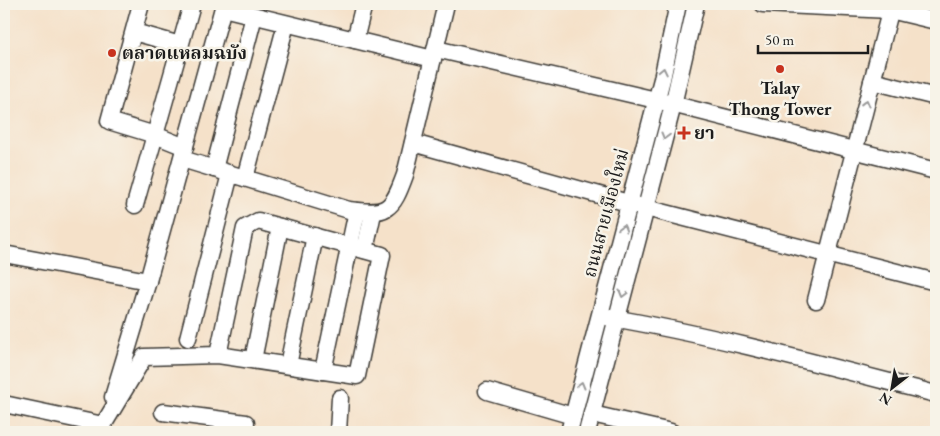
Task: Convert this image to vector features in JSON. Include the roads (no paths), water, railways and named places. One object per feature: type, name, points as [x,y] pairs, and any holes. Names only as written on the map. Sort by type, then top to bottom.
[{"type":"street","points":[[141,4],[109,121],[155,135],[183,153],[214,169],[365,212],[388,208],[399,193],[413,143],[446,4]]},
{"type":"street","points":[[135,206],[192,4]]},
{"type":"street","points":[[355,40],[364,4]]},
{"type":"street","name":"ถนนสายเมืองใหม่","points":[[569,432],[656,100],[678,4]]},
{"type":"street","name":"ถนนสายเมืองใหม่","points":[[587,432],[673,105],[696,4]]},
{"type":"street","points":[[763,4],[891,7],[936,21]]},
{"type":"street","points":[[113,397],[148,281],[224,6],[254,16],[355,40],[434,54],[656,100],[936,171]]},
{"type":"street","points":[[816,300],[891,7]]},
{"type":"street","points":[[214,169],[254,16]]},
{"type":"street","points":[[188,338],[286,24]]},
{"type":"street","points":[[134,32],[180,45]]},
{"type":"street","points":[[872,81],[936,97]]},
{"type":"street","points":[[413,143],[646,208],[936,282]]},
{"type":"street","points":[[324,370],[365,212]]},
{"type":"street","points":[[4,404],[101,429],[144,357],[218,355],[357,376],[382,255],[258,221],[245,228],[218,355]]},
{"type":"street","points":[[253,360],[280,227]]},
{"type":"street","points":[[288,365],[315,236]]},
{"type":"street","points":[[4,254],[148,281]]},
{"type":"street","points":[[600,316],[738,344],[936,394]]},
{"type":"street","points":[[487,391],[573,416]]},
{"type":"street","points":[[338,432],[340,398]]},
{"type":"street","points":[[163,412],[246,423],[245,432]]},
{"type":"street","points":[[592,414],[671,432]]},
{"type":"place","name":"ตลาดแหลมฉบัง","points":[[112,53]]},
{"type":"place","name":"Talay Thong Tower","points":[[780,69]]},
{"type":"place","name":"ยา","points":[[684,133]]}]
